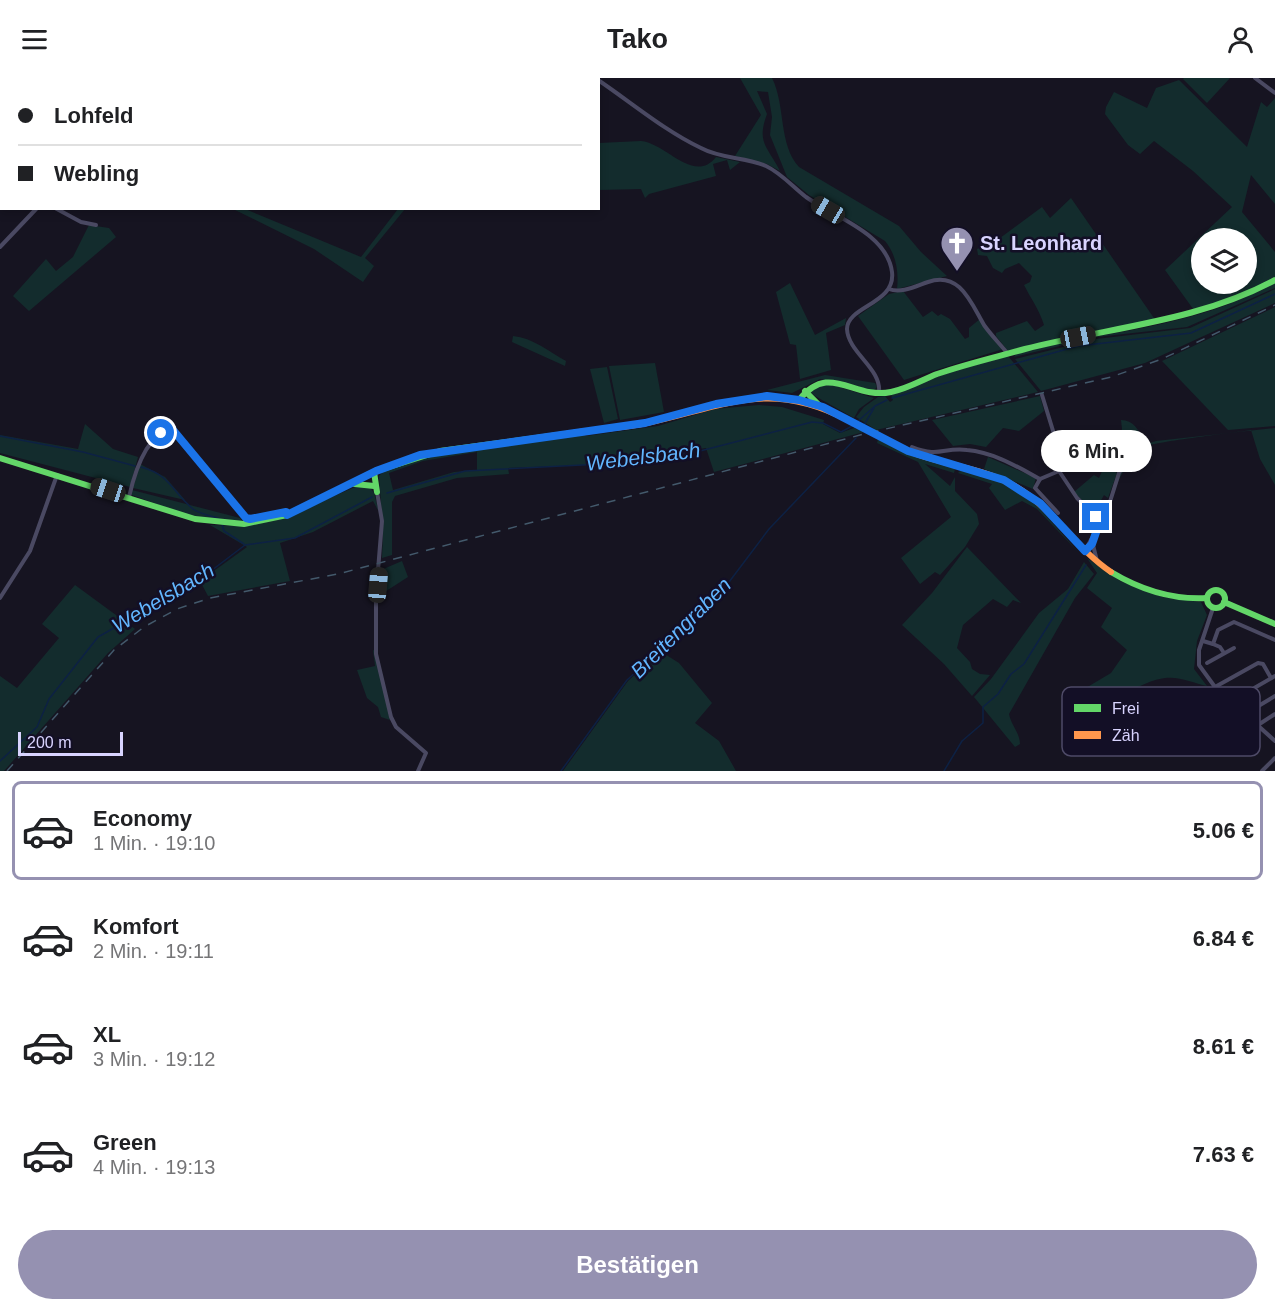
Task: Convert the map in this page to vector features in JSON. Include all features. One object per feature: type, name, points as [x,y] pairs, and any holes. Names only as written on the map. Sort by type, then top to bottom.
[{"type":"main road","points":[[799,400],[812,383],[826,381],[879,394],[1054,342],[1197,315],[1245,296],[1275,280]]},
{"type":"main road","points":[[805,391],[823,407]]},
{"type":"main road","points":[[0,458],[58,474],[174,513],[222,524],[251,524],[287,515],[372,473],[412,458],[440,451],[645,423],[739,400],[767,396],[799,400],[823,407],[881,437],[981,472],[1019,489],[1040,503],[1085,551],[1115,574],[1154,592],[1175,597],[1207,598]]},
{"type":"main road","points":[[372,473],[376,489]]},
{"type":"main road","points":[[350,484],[365,483],[376,489]]},
{"type":"main road","points":[[1218,591],[1224,596],[1224,602],[1219,608],[1213,608],[1207,598],[1209,593],[1218,591]]},
{"type":"main road","points":[[1224,602],[1275,624]]},
{"type":"street","points":[[1255,78],[1275,93]]},
{"type":"street","points":[[600,81],[701,148],[773,170],[808,198],[858,229],[877,244],[889,259],[892,279],[888,290],[850,320],[847,328],[849,339],[873,373],[879,394]]},
{"type":"street","points":[[0,246],[35,210]]},
{"type":"street","points":[[59,210],[81,222],[96,225]]},
{"type":"street","points":[[888,290],[895,292],[933,280],[952,281],[966,294],[986,327],[1009,354]]},
{"type":"street","points":[[1042,395],[1058,447],[1059,471],[1077,498],[1100,521]]},
{"type":"street","points":[[129,497],[142,457],[161,433],[171,429],[246,518],[286,512],[287,515]]},
{"type":"street","points":[[1085,551],[1092,542],[1108,508],[1119,473],[1133,452],[1144,442]]},
{"type":"street","points":[[910,449],[932,454],[966,449],[1004,460],[1040,479]]},
{"type":"street","points":[[1058,513],[1035,490],[1040,479],[1059,471]]},
{"type":"street","points":[[0,598],[30,551],[58,474]]},
{"type":"street","points":[[376,489],[382,521],[375,633],[380,673],[396,727],[426,753],[418,771]]},
{"type":"street","points":[[1092,542],[1096,561]]},
{"type":"street","points":[[1213,608],[1198,665],[1215,687],[1261,662],[1273,677],[1256,687]]},
{"type":"street","points":[[1212,644],[1218,630],[1234,622],[1275,640]]},
{"type":"street","points":[[1203,641],[1220,647],[1224,654]]},
{"type":"street","points":[[1207,663],[1234,648]]},
{"type":"street","points":[[1260,705],[1275,696]]},
{"type":"street","points":[[1260,724],[1275,714]]},
{"type":"street","points":[[1260,727],[1275,741]]},
{"type":"street","points":[[1262,771],[1275,758]]},
{"type":"green space","points":[[740,78],[772,78],[779,100],[788,147],[799,167],[899,226],[921,252],[947,276],[897,289],[896,264],[885,241],[809,195],[787,177],[770,135],[772,117],[768,92],[757,91],[767,114],[763,138],[780,171],[767,164],[735,156],[761,115]]},
{"type":"green space","points":[[1184,78],[1230,78],[1207,103],[1183,79]]},
{"type":"green space","points":[[1179,80],[1247,147],[1261,102],[1267,107],[1275,98],[1275,204],[1251,175],[1242,212],[1255,228],[1210,228],[1232,207],[1193,171],[1154,141],[1140,154],[1128,145],[1105,114],[1114,92],[1147,108],[1156,88]]},
{"type":"green space","points":[[641,141],[650,143],[689,165],[699,167],[716,157],[740,162],[730,170],[727,160],[713,164],[716,176],[649,194],[645,198],[641,189],[600,190],[600,143]]},
{"type":"green space","points":[[1071,198],[1156,321],[1081,333],[1008,351],[996,333],[1027,321],[1035,331],[1044,325],[1024,285],[1030,282],[1032,276],[1019,263],[1005,269],[1002,273],[993,268],[987,256],[978,255],[977,249],[996,241],[1042,207],[1050,218]]},
{"type":"green space","points":[[235,210],[247,210],[361,257],[397,210],[404,210],[365,258],[374,266],[363,282],[314,249]]},
{"type":"green space","points":[[89,225],[109,228],[116,237],[29,311],[13,296],[46,259],[56,271],[73,257]]},
{"type":"green space","points":[[1257,230],[1275,252],[1275,277],[1257,287]]},
{"type":"green space","points":[[1191,246],[1191,294],[1246,294],[1196,313],[1165,270]]},
{"type":"green space","points":[[1275,282],[1275,288],[1187,327],[1097,337],[1014,357],[1016,354],[1049,346],[1181,319],[1213,310],[1257,294],[1257,292]]},
{"type":"green space","points":[[790,283],[815,335],[846,318],[845,325],[826,333],[831,370],[800,379],[796,345],[790,344],[776,292]]},
{"type":"green space","points":[[1275,289],[1275,303],[1145,363],[1041,391],[1015,359],[1096,339],[1190,328]]},
{"type":"green space","points":[[903,291],[923,317],[932,311],[938,316],[941,314],[950,319],[965,339],[969,337],[969,328],[980,319],[1003,349],[904,380],[858,316],[889,294]]},
{"type":"green space","points":[[1275,307],[1275,426],[1228,430],[1162,361]]},
{"type":"green space","points":[[513,336],[527,339],[566,361],[565,366],[512,342]]},
{"type":"green space","points":[[1008,356],[1038,392],[876,430],[856,417],[864,407],[878,397],[885,396],[890,402],[893,400],[891,395],[950,372]]},
{"type":"green space","points":[[655,363],[664,412],[620,420],[609,366]]},
{"type":"green space","points":[[607,367],[618,419],[604,423],[590,369]]},
{"type":"green space","points":[[825,375],[875,383],[877,387],[873,391],[820,379],[792,393],[767,390]]},
{"type":"green space","points":[[815,384],[830,384],[874,398],[859,409],[854,418],[810,392]]},
{"type":"green space","points":[[1040,396],[1044,411],[1019,431],[1003,428],[986,447],[970,444],[953,446],[932,420]]},
{"type":"green space","points":[[759,405],[782,407],[824,420],[823,424],[840,433],[854,428],[864,432],[714,472],[706,448],[587,465],[508,468],[509,474],[457,478],[395,496],[392,502],[392,555],[382,558],[383,532],[379,476],[392,468],[414,460],[475,448],[658,426],[715,409]],"holes":[[[477,452],[477,470],[454,472],[393,490],[389,473],[423,461]]]},
{"type":"green space","points":[[1121,420],[1135,426],[1142,441],[1118,470],[1111,465],[1122,429]]},
{"type":"green space","points":[[85,424],[113,449],[138,457],[130,487],[0,453],[0,435],[78,449]]},
{"type":"green space","points":[[1275,428],[1275,485],[1260,459],[1251,431]]},
{"type":"green space","points":[[1227,433],[1159,443],[1141,448],[1130,460],[1119,480],[1108,513],[1101,525],[1115,488],[1126,464],[1133,454],[1143,446],[1156,441]]},
{"type":"green space","points":[[878,439],[955,469],[954,473],[925,464],[950,486],[955,477],[955,491],[977,514],[979,524],[965,547],[940,575],[935,572],[920,584],[901,558],[951,517],[918,462],[877,443]]},
{"type":"green space","points":[[988,457],[1036,478],[1033,489],[984,469]]},
{"type":"green space","points":[[1095,457],[1117,473],[1108,498],[1104,495],[1095,511],[1098,515],[1102,515],[1101,517],[1095,514],[1074,492],[1094,475],[1099,478],[1104,467],[1096,461]]},
{"type":"green space","points":[[140,464],[165,477],[185,500],[133,488]]},
{"type":"green space","points":[[962,469],[1002,481],[1033,501],[1080,554],[1037,509],[1022,501],[1005,510],[989,488],[992,484],[958,473]]},
{"type":"green space","points":[[360,485],[369,486],[374,493],[379,512],[373,501],[313,532],[280,543],[290,581],[208,596],[200,581],[247,547],[210,525],[245,526],[277,520]]},
{"type":"green space","points":[[132,490],[240,518],[243,522],[189,516],[132,495]]},
{"type":"green space","points":[[967,547],[1021,603],[1013,600],[1007,607],[993,599],[963,625],[957,648],[970,662],[972,669],[980,674],[990,675],[972,696],[944,664],[902,625],[932,593]]},
{"type":"green space","points":[[1087,558],[1120,581],[1163,597],[1201,602],[1207,615],[1197,641],[1194,669],[1207,686],[1176,678],[1165,678],[1138,687],[1087,687],[1111,673],[1127,650],[1101,627],[1112,608],[1087,588],[1097,573]]},
{"type":"green space","points":[[402,561],[408,577],[380,595],[381,570]]},
{"type":"green space","points":[[1084,562],[1094,574],[1075,598],[1009,714],[1020,740],[1020,744],[1015,747],[974,697],[991,679],[1039,613],[1068,589]]},
{"type":"green space","points":[[75,585],[135,629],[108,653],[4,771],[0,771],[0,676],[17,688],[59,638],[42,624]]},
{"type":"green space","points":[[373,650],[390,720],[381,717],[378,707],[367,698],[357,670],[375,666]]},
{"type":"green space","points":[[660,651],[679,663],[712,703],[695,723],[719,741],[736,771],[563,771],[628,681]]},
{"type":"waterway","name":"Webelsbach","points":[[892,398],[1078,346],[1191,333],[1275,294]]},
{"type":"waterway","name":"Breitengraben","points":[[857,422],[875,406],[887,400]]},
{"type":"waterway","name":"Breitengraben","points":[[864,425],[874,408]]},
{"type":"waterway","name":"Webelsbach","points":[[387,493],[465,471],[622,463],[700,451],[812,422],[823,423],[841,432],[854,425]]},
{"type":"waterway","points":[[0,436],[83,452],[135,466]]},
{"type":"waterway","name":"Breitengraben","points":[[561,771],[627,680],[668,643],[682,624],[723,590],[769,529],[856,438]]},
{"type":"waterway","points":[[141,467],[165,479],[193,509],[220,519]]},
{"type":"waterway","name":"Webelsbach","points":[[0,761],[37,727],[49,699],[98,637],[199,580],[245,545],[295,538],[372,497]]},
{"type":"waterway","points":[[222,524],[224,531],[244,544]]},
{"type":"waterway","points":[[944,771],[962,741],[983,723],[983,707],[998,694],[1011,674],[1024,664],[1086,565]]},
{"type":"railway","points":[[7,771],[114,650],[144,627],[177,609],[210,598],[338,574],[864,434],[1111,377],[1162,359],[1275,305]]},
{"type":"traffic: fast","points":[[799,400],[810,389],[821,383],[832,382],[877,393],[897,391],[948,370],[1025,349],[1153,322],[1215,305],[1275,280]]},
{"type":"traffic: fast","points":[[805,391],[819,405]]},
{"type":"traffic: fast","points":[[848,420],[881,437]]},
{"type":"traffic: fast","points":[[0,458],[195,519],[244,524],[287,515],[376,471],[440,451],[573,433]]},
{"type":"traffic: fast","points":[[374,472],[377,492]]},
{"type":"traffic: fast","points":[[355,484],[374,486]]},
{"type":"traffic: fast","points":[[1111,572],[1145,589],[1181,597],[1207,598]]},
{"type":"traffic: fast","points":[[1216,590],[1222,593],[1225,599],[1222,605],[1216,608],[1210,605],[1207,599],[1210,593],[1216,590]]},
{"type":"traffic: fast","points":[[1224,602],[1275,624]]},
{"type":"traffic: slow","points":[[573,433],[638,425],[724,404],[771,398],[820,408],[848,420]]},
{"type":"traffic: slow","points":[[881,437],[919,455],[980,472],[1015,486],[1041,505],[1086,552],[1111,572]]},
{"type":"place","name":"St. Leonhard","points":[[957,272]]},
{"type":"route","points":[[161,433],[168,429],[173,430],[246,518],[250,519],[286,512],[287,515],[369,474],[420,455],[610,429],[645,423],[716,404],[767,396],[799,400],[823,407],[908,451],[1004,480],[1040,503],[1085,551],[1092,544],[1100,521],[1096,517]]}]
